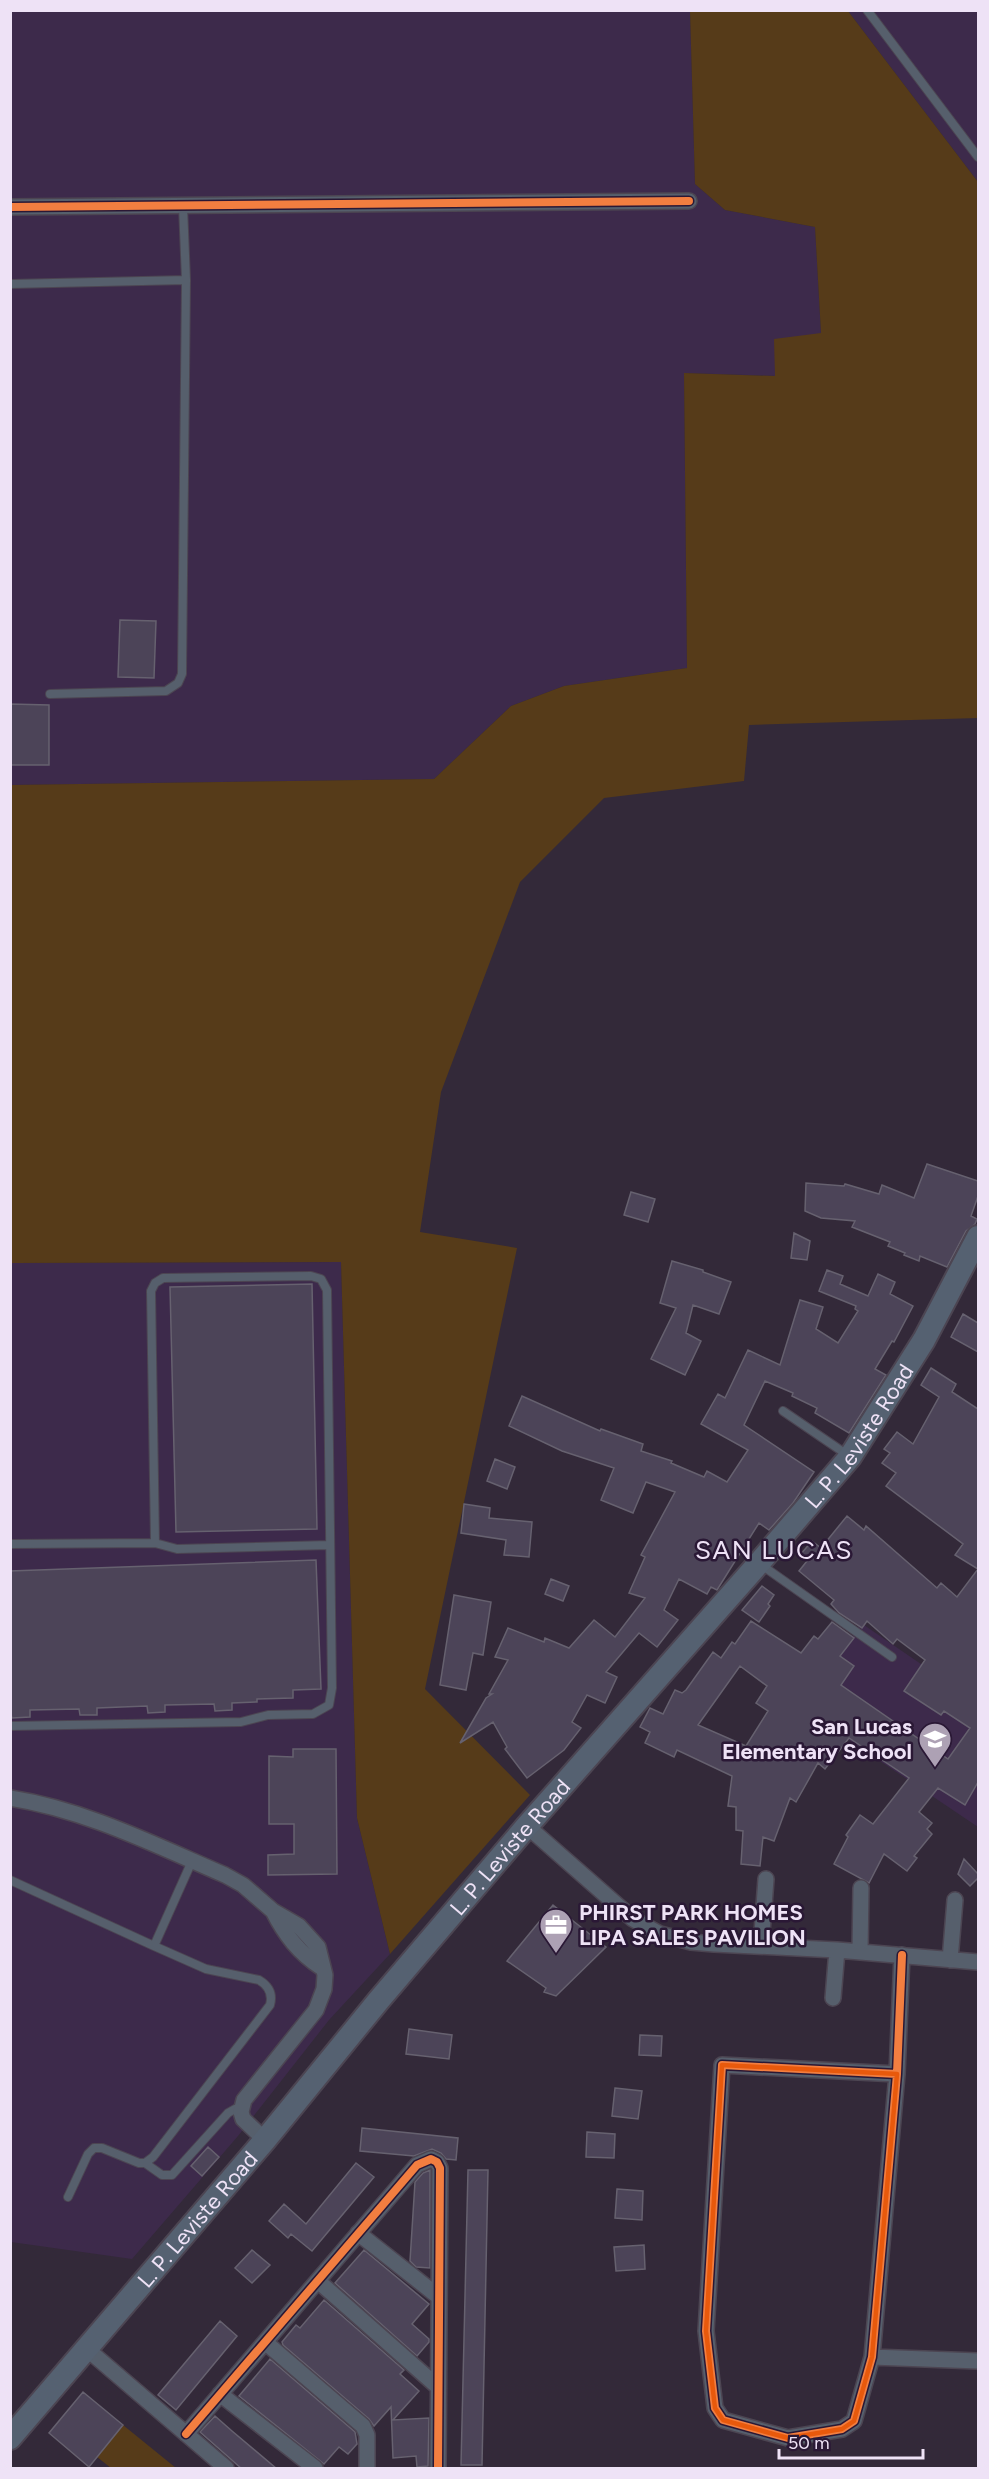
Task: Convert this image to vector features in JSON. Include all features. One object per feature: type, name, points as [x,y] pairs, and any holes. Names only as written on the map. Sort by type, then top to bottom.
[{"type":"main road","name":"L. P. Leviste Road","points":[[10,2438],[265,2140],[527,1826],[850,1457],[924,1340],[978,1237]]},
{"type":"street","points":[[10,207],[689,201]]},
{"type":"street","points":[[10,1797],[58,1808],[104,1823],[243,1885],[273,1911],[287,1937],[307,1958],[322,1968],[325,1982],[316,2010],[250,2092],[242,2108],[246,2123],[265,2140]]},
{"type":"street","points":[[527,1826],[633,1919],[660,1934],[691,1942],[837,1950],[978,1962]]},
{"type":"street","points":[[761,1946],[766,1879]]},
{"type":"street","points":[[860,1952],[861,1888]]},
{"type":"street","points":[[950,1960],[955,1900]]},
{"type":"street","points":[[833,1998],[837,1950]]},
{"type":"street","points":[[897,2074],[722,2065],[705,2331],[716,2408],[723,2420],[788,2438],[842,2429],[854,2421],[872,2356],[897,2074],[902,1955]]},
{"type":"street","points":[[186,2434],[417,2165],[431,2159],[437,2162],[440,2168],[438,2469]]},
{"type":"street","points":[[358,2233],[438,2297]]},
{"type":"street","points":[[318,2281],[438,2387]]},
{"type":"street","points":[[265,2342],[363,2426],[367,2435],[368,2469]]},
{"type":"street","points":[[87,2349],[226,2469]]},
{"type":"street","points":[[872,2356],[978,2361]]},
{"type":"street","points":[[220,2394],[315,2469]]},
{"type":"lane","points":[[867,10],[978,157]]},
{"type":"lane","points":[[50,694],[166,691],[178,683],[182,674],[186,280],[183,206]]},
{"type":"lane","points":[[10,284],[186,280]]},
{"type":"lane","points":[[10,1726],[241,1722],[268,1715],[319,1713],[329,1705],[332,1688],[327,1290],[321,1279],[311,1276],[163,1278],[155,1283],[151,1291],[155,1543]]},
{"type":"lane","points":[[783,1411],[850,1457]]},
{"type":"lane","points":[[10,1544],[155,1543],[177,1549],[329,1545]]},
{"type":"lane","points":[[759,1563],[892,1657]]},
{"type":"lane","points":[[154,1946],[192,1861]]},
{"type":"lane","points":[[10,1880],[206,1969],[259,1980],[268,1988],[271,2000],[267,2011],[153,2157],[145,2163]]},
{"type":"lane","points":[[68,2197],[88,2154],[94,2148],[102,2148],[133,2162],[145,2163],[162,2175],[171,2175],[228,2113],[242,2108]]},
{"type":"highlighted area","points":[[722,2065],[897,2074],[872,2357],[854,2421],[842,2429],[788,2438],[723,2420],[715,2408],[706,2331]]},
{"type":"shaded area","points":[[10,11],[690,11],[695,184],[725,210],[815,227],[821,333],[776,376],[684,373],[687,668],[564,686],[511,706],[434,779],[11,785]]},
{"type":"shaded area","points":[[690,11],[848,11],[978,182],[978,718],[749,725],[744,781],[604,798],[520,882],[441,1092],[420,1232],[517,1248],[425,1689],[530,1795],[390,1954],[357,1818],[341,1262],[11,1263],[10,785],[434,779],[511,706],[564,686],[687,668],[684,373],[775,376],[774,339],[821,333],[815,227],[725,210],[695,184]]},
{"type":"shaded area","points":[[848,11],[978,11],[978,182]]},
{"type":"shaded area","points":[[341,1262],[357,1818],[390,1954],[329,2020],[238,2136],[132,2259],[11,2242],[11,1263]]},
{"type":"shaded area","name":"San Lucas Elementary School","points":[[861,1623],[978,1703],[978,1827],[803,1709]]},
{"type":"shaded area","points":[[123,2425],[176,2468],[111,2468],[97,2457]]},
{"type":"building","points":[[120,620],[156,621],[154,678],[118,677]]},
{"type":"building","points":[[10,704],[49,705],[49,765],[10,765]]},
{"type":"building","points":[[927,1164],[978,1181],[978,1196],[971,1216],[977,1219],[975,1224],[966,1231],[947,1267],[920,1256],[919,1261],[904,1255],[905,1253],[888,1246],[890,1242],[852,1227],[855,1221],[821,1218],[805,1211],[806,1183],[844,1186],[845,1184],[879,1194],[882,1185],[914,1198]]},
{"type":"building","points":[[631,1192],[655,1199],[648,1222],[624,1215]]},
{"type":"building","points":[[794,1233],[810,1241],[807,1260],[791,1258]]},
{"type":"building","points":[[672,1261],[703,1270],[703,1272],[731,1282],[719,1314],[693,1305],[686,1333],[701,1341],[685,1375],[651,1359],[676,1308],[660,1303]]},
{"type":"building","points":[[827,1270],[843,1276],[840,1284],[868,1296],[878,1274],[895,1282],[890,1294],[913,1306],[894,1342],[892,1341],[875,1369],[886,1375],[849,1433],[815,1413],[817,1408],[792,1396],[793,1393],[765,1381],[744,1425],[814,1472],[793,1503],[769,1530],[759,1523],[717,1590],[711,1587],[707,1594],[679,1579],[664,1610],[678,1620],[657,1647],[639,1633],[606,1672],[617,1677],[605,1703],[587,1695],[572,1722],[581,1728],[564,1750],[527,1778],[505,1749],[507,1747],[493,1722],[460,1743],[486,1698],[492,1694],[489,1694],[508,1660],[495,1657],[508,1628],[544,1642],[545,1638],[569,1648],[594,1620],[615,1637],[645,1598],[629,1593],[645,1557],[641,1555],[675,1492],[646,1482],[633,1513],[601,1500],[614,1468],[562,1451],[509,1426],[522,1396],[600,1431],[601,1429],[643,1444],[641,1451],[672,1461],[671,1463],[704,1477],[707,1471],[727,1482],[748,1450],[701,1424],[718,1394],[725,1398],[748,1350],[780,1365],[800,1300],[823,1307],[816,1329],[838,1343],[858,1311],[855,1309],[856,1306],[819,1291]]},
{"type":"building","points":[[312,1284],[317,1529],[176,1532],[170,1287]]},
{"type":"building","points":[[963,1314],[978,1323],[978,1352],[951,1337]]},
{"type":"building","points":[[931,1368],[956,1384],[952,1392],[978,1409],[978,1569],[955,1555],[963,1544],[886,1486],[896,1473],[882,1463],[890,1453],[884,1449],[897,1432],[913,1444],[939,1397],[921,1385]]},
{"type":"building","points":[[495,1459],[515,1467],[507,1489],[487,1481]]},
{"type":"building","points":[[464,1504],[490,1508],[489,1518],[532,1522],[529,1557],[504,1555],[506,1540],[461,1533]]},
{"type":"building","points":[[847,1516],[864,1530],[866,1526],[937,1588],[941,1583],[957,1597],[978,1569],[978,1782],[965,1805],[938,1788],[919,1812],[932,1823],[927,1829],[932,1834],[914,1856],[917,1858],[907,1871],[884,1854],[869,1883],[834,1864],[848,1837],[846,1835],[860,1815],[873,1824],[909,1778],[849,1738],[825,1769],[818,1763],[796,1802],[790,1798],[774,1841],[763,1837],[760,1866],[741,1864],[743,1831],[736,1830],[736,1807],[728,1806],[732,1776],[677,1750],[674,1757],[645,1743],[650,1732],[640,1727],[650,1708],[663,1714],[675,1690],[682,1693],[686,1690],[713,1652],[721,1658],[732,1642],[735,1644],[751,1621],[801,1653],[814,1636],[818,1639],[832,1622],[854,1638],[840,1656],[854,1666],[841,1685],[948,1759],[970,1728],[944,1711],[941,1715],[904,1691],[925,1660],[897,1639],[893,1644],[867,1621],[862,1628],[839,1613],[831,1604],[834,1600],[799,1571],[807,1561],[800,1555],[812,1541],[821,1548]],"holes":[[[740,1666],[767,1686],[756,1703],[768,1711],[746,1746],[698,1725]]]},
{"type":"building","points":[[316,1560],[321,1689],[293,1690],[293,1698],[257,1699],[257,1702],[232,1703],[232,1710],[215,1711],[214,1704],[165,1705],[165,1712],[148,1713],[147,1706],[97,1708],[97,1715],[80,1715],[79,1709],[30,1710],[30,1717],[12,1718],[10,1711],[10,1571]]},
{"type":"building","points":[[551,1579],[569,1586],[563,1601],[545,1594]]},
{"type":"building","points":[[762,1586],[774,1595],[768,1604],[770,1606],[759,1622],[742,1610]]},
{"type":"building","points":[[454,1595],[491,1602],[483,1655],[473,1653],[466,1690],[440,1685]]},
{"type":"building","points":[[293,1749],[336,1749],[337,1874],[268,1875],[268,1855],[294,1854],[294,1824],[269,1824],[269,1756],[293,1757]]},
{"type":"building","points":[[964,1859],[978,1874],[978,1878],[970,1886],[958,1874]]},
{"type":"building","name":"PHIRST PARK HOMES LIPA SALES PAVILION","points":[[553,1905],[606,1947],[556,1996],[544,1992],[546,1988],[507,1961]]},
{"type":"building","points":[[409,2029],[452,2035],[449,2059],[406,2054]]},
{"type":"building","points":[[640,2035],[662,2036],[661,2056],[639,2055]]},
{"type":"building","points":[[615,2088],[642,2091],[638,2119],[612,2116]]},
{"type":"building","points":[[362,2128],[458,2138],[456,2160],[446,2159],[441,2153],[432,2149],[414,2156],[360,2151]]},
{"type":"building","points":[[587,2132],[615,2134],[614,2158],[586,2157]]},
{"type":"building","points":[[208,2147],[219,2157],[202,2176],[191,2166]]},
{"type":"building","points":[[356,2163],[374,2177],[312,2251],[291,2234],[288,2238],[269,2221],[284,2204],[306,2224]]},
{"type":"building","points":[[430,2170],[430,2268],[416,2267],[410,2261],[415,2182],[423,2173]]},
{"type":"building","points":[[468,2170],[488,2170],[482,2465],[461,2465]]},
{"type":"building","points":[[617,2189],[643,2191],[642,2220],[615,2218]]},
{"type":"building","points":[[644,2245],[645,2269],[616,2271],[614,2247]]},
{"type":"building","points":[[252,2250],[270,2265],[252,2283],[235,2268]]},
{"type":"building","points":[[364,2250],[429,2304],[412,2324],[429,2339],[417,2356],[335,2283]]},
{"type":"building","points":[[324,2300],[404,2370],[400,2374],[419,2391],[393,2420],[429,2418],[428,2466],[417,2467],[416,2456],[393,2458],[391,2407],[374,2426],[369,2419],[283,2345],[282,2342],[296,2325],[300,2328]]},
{"type":"building","points":[[220,2321],[237,2336],[176,2410],[158,2395]]},
{"type":"building","points":[[270,2359],[355,2432],[357,2444],[348,2454],[339,2447],[324,2464],[239,2396]]},
{"type":"building","points":[[83,2392],[123,2425],[89,2467],[49,2433]]},
{"type":"building","points":[[215,2416],[277,2469],[242,2469],[200,2432]]},
{"type":"cycle path","points":[[10,207],[689,201]]},
{"type":"cycle path","points":[[897,2074],[722,2065],[706,2331],[715,2408],[723,2420],[788,2438],[842,2429],[854,2421],[872,2357],[897,2074],[902,1955]]},
{"type":"cycle path","points":[[186,2434],[417,2165],[431,2159],[437,2162],[440,2168],[438,2468]]},
{"type":"place","name":"San Lucas Elementary School","points":[[935,1768]]},
{"type":"place","name":"PHIRST PARK HOMES LIPA SALES PAVILION","points":[[556,1954]]},
{"type":"district","name":"SAN LUCAS","points":[[774,1550]]}]
